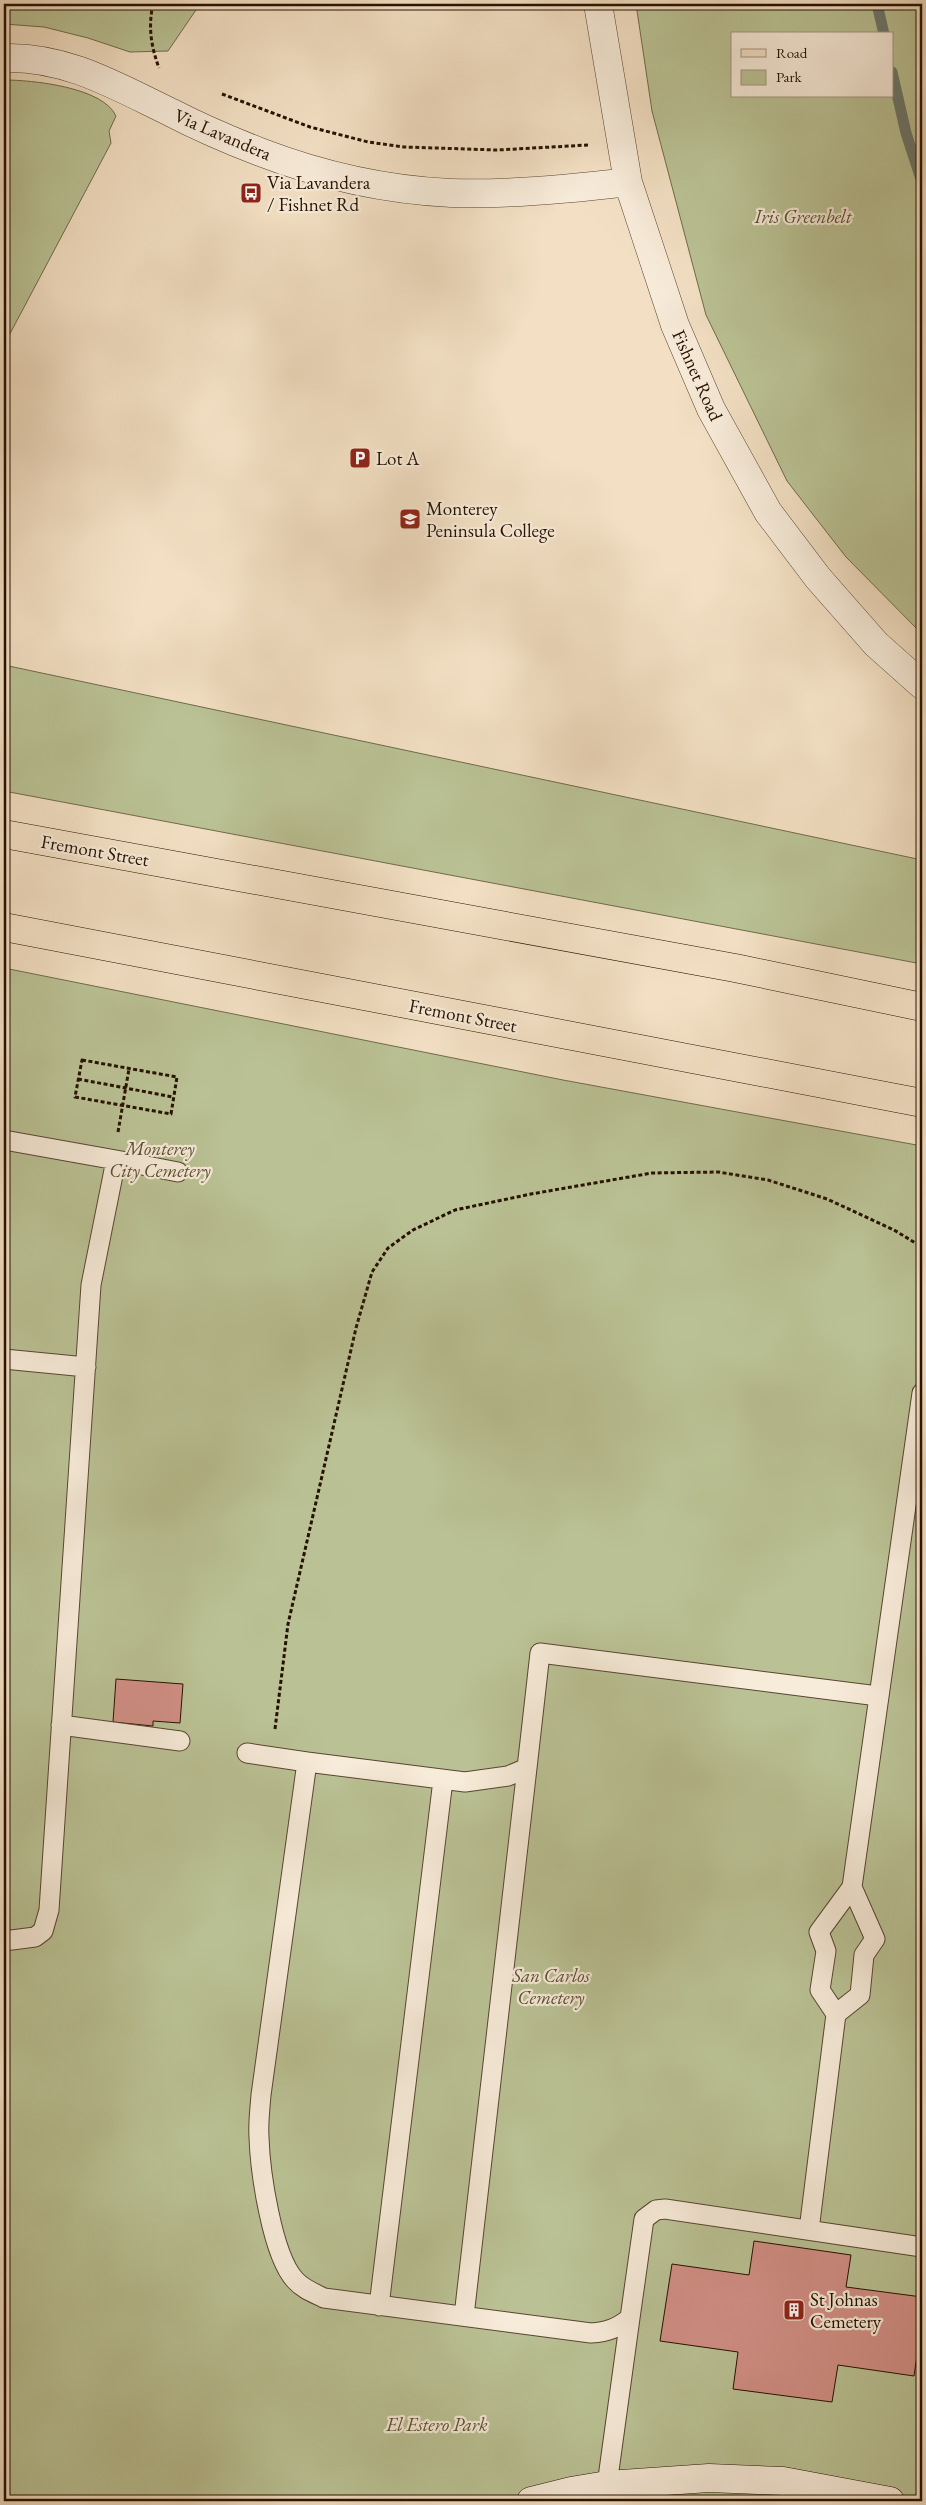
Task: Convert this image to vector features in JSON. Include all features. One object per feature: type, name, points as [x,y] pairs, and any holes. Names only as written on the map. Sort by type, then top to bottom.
[{"type":"main road","name":"Fremont Street","points":[[4,834],[735,968],[922,1007]]},
{"type":"main road","name":"Fremont Street","points":[[4,927],[922,1103]]},
{"type":"street","name":"Fishnet Road","points":[[598,4],[628,182],[675,325],[711,409],[763,504],[818,578],[876,644],[922,685]]},
{"type":"street","name":"Via Lavandera","points":[[4,58],[47,61],[89,72],[211,132],[318,172],[380,184],[451,193],[516,191],[628,182]]},
{"type":"street","points":[[531,2501],[571,2491],[607,2485],[709,2478],[783,2481],[890,2501]]},
{"type":"lane","points":[[4,1140],[178,1172]]},
{"type":"lane","points":[[4,1941],[35,1937],[43,1931],[49,1910],[91,1285],[114,1160]]},
{"type":"lane","points":[[4,1359],[86,1367]]},
{"type":"lane","points":[[809,2230],[836,2014],[820,1990],[826,1951],[819,1932],[852,1887],[922,1393]]},
{"type":"lane","points":[[464,2316],[540,1653],[878,1696]]},
{"type":"lane","points":[[62,1725],[180,1741]]},
{"type":"lane","points":[[247,1753],[465,1782],[508,1776],[527,1768]]},
{"type":"lane","points":[[307,1762],[261,2095],[258,2135],[261,2167],[274,2232],[283,2260],[294,2280],[307,2290],[324,2298],[592,2333],[605,2332],[618,2327],[630,2318]]},
{"type":"lane","points":[[379,2306],[443,1780]]},
{"type":"lane","points":[[836,2014],[860,1995],[864,1955],[875,1939],[852,1887]]},
{"type":"lane","points":[[607,2485],[644,2219],[656,2210],[665,2209],[922,2247]]},
{"type":"path","points":[[153,4],[149,22],[151,46],[159,68]]},
{"type":"path","points":[[222,94],[310,127],[377,143],[404,147],[497,150],[590,144]]},
{"type":"path","points":[[82,1060],[177,1078],[170,1114],[75,1097],[78,1079],[82,1060]]},
{"type":"path","points":[[114,1160],[129,1069]]},
{"type":"path","points":[[78,1079],[174,1097]]},
{"type":"path","points":[[271,1756],[288,1624],[334,1422],[356,1328],[372,1272],[388,1248],[413,1230],[454,1210],[652,1173],[718,1172],[768,1180],[827,1199],[894,1230],[922,1247]]},
{"type":"green space","points":[[4,4],[200,4],[168,51],[130,52],[88,38],[44,27],[4,24]]},
{"type":"green space","name":"Iris Greenbelt","points":[[636,4],[922,4],[922,634],[846,557],[787,481],[706,315],[652,111]]},
{"type":"green space","points":[[4,80],[48,84],[82,92],[97,98],[109,106],[116,116],[109,131],[111,143],[4,345]]},
{"type":"green space","points":[[4,665],[922,860],[922,964],[4,791]]},
{"type":"green space","name":"San Carlos Cemetery","points":[[4,968],[563,1080],[922,1146],[922,2501],[4,2501]]},
{"type":"building","points":[[116,1679],[183,1684],[180,1723],[153,1721],[153,1726],[113,1722]]},
{"type":"building","name":"St Johnas Cemetery","points":[[754,2241],[851,2255],[846,2287],[922,2297],[922,2322],[914,2376],[838,2365],[832,2402],[733,2389],[738,2352],[660,2341],[672,2264],[749,2275]]},
{"type":"waterway","points":[[877,4],[884,32]]},
{"type":"waterway","points":[[894,81],[906,133],[922,182]]},
{"type":"place","name":"Via Lavandera / Fishnet Rd","points":[[251,193]]},
{"type":"place","name":"Lot A","points":[[360,458]]},
{"type":"place","name":"Monterey Peninsula College","points":[[410,519]]},
{"type":"place","name":"St Johnas Cemetery","points":[[794,2310]]},
{"type":"park label","name":"Monterey City Cemetery","points":[[160,1159]]},
{"type":"park label","name":"El Estero Park","points":[[437,2424]]}]
